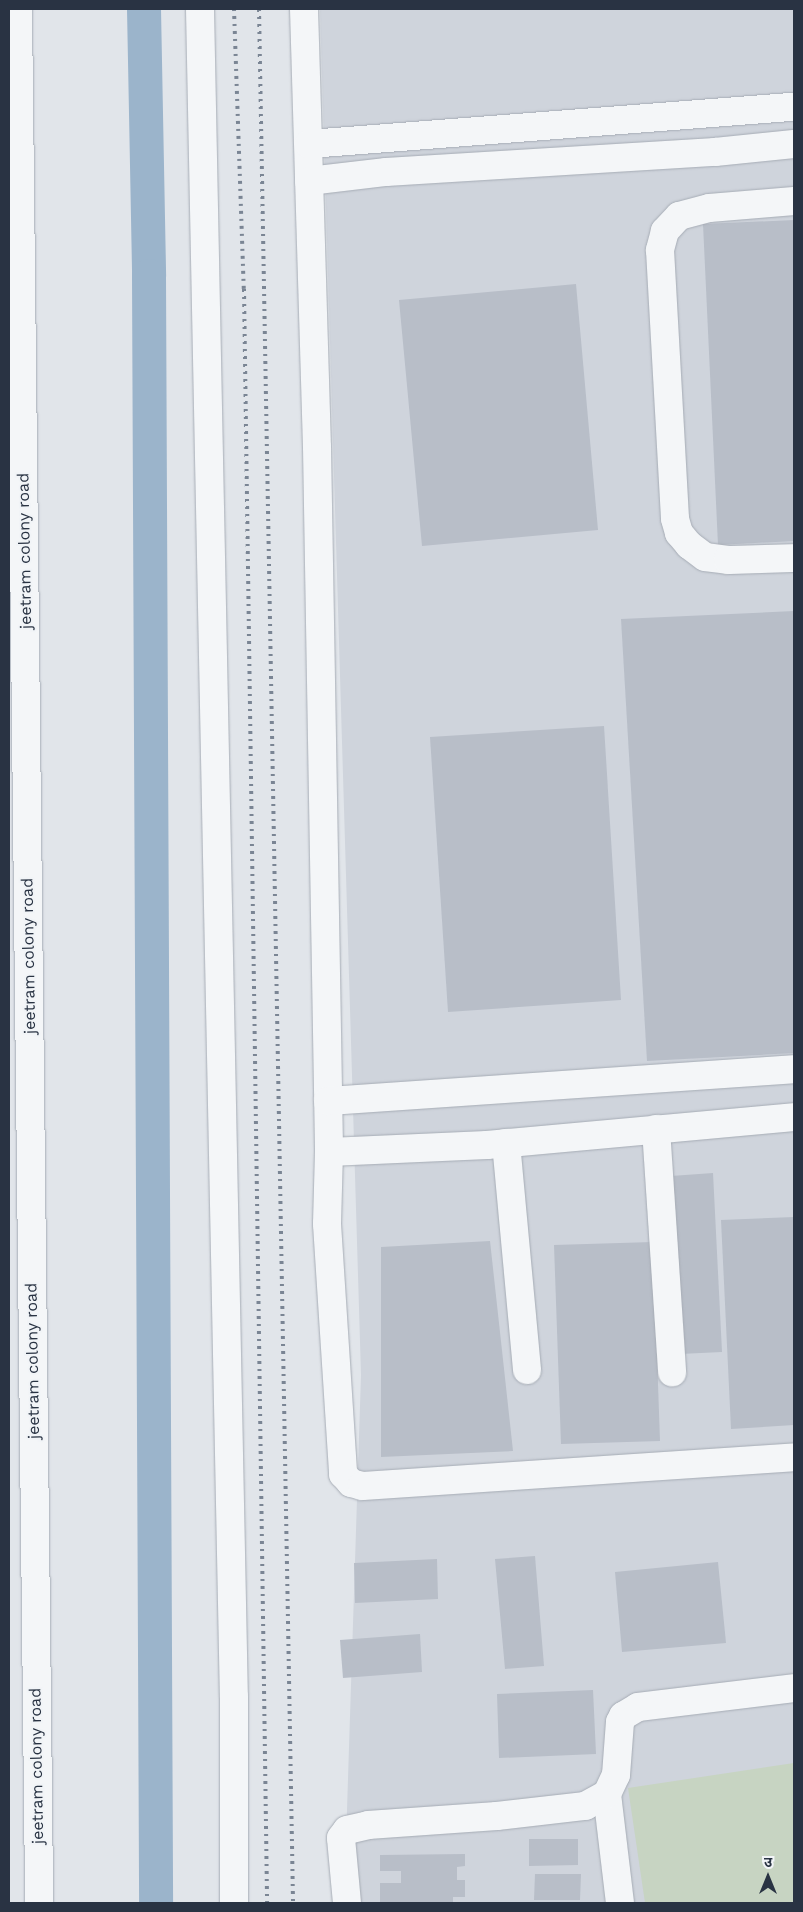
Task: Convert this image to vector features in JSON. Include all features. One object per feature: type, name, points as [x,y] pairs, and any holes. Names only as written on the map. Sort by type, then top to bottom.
[{"type":"street","name":"jeetram colony road","points":[[18,9],[16,437],[39,1903]]},
{"type":"street","points":[[200,9],[234,1698],[234,1903]]},
{"type":"street","points":[[304,9],[309,144],[329,1152],[327,1224],[343,1474],[351,1483],[362,1486],[794,1457]]},
{"type":"street","points":[[309,144],[794,107]]},
{"type":"street","points":[[714,113],[715,152]]},
{"type":"street","points":[[309,181],[386,172],[715,152],[794,144]]},
{"type":"street","points":[[794,201],[709,208],[679,216],[665,231],[660,250],[675,519],[679,533],[689,545],[705,556],[728,560],[794,558]]},
{"type":"street","points":[[328,1101],[794,1069]]},
{"type":"street","points":[[329,1152],[506,1143],[794,1117]]},
{"type":"street","points":[[656,1129],[672,1372]]},
{"type":"street","points":[[506,1143],[527,1370]]},
{"type":"street","points":[[620,1903],[607,1794],[616,1775],[620,1722],[623,1716],[638,1707],[794,1688]]},
{"type":"street","points":[[347,1903],[341,1838],[347,1830],[368,1825],[497,1816],[585,1806],[607,1794]]},
{"type":"shaded area","points":[[320,9],[794,9],[794,1903],[344,1903],[361,1375]]},
{"type":"green space","points":[[794,1763],[794,1903],[645,1903],[628,1788]]},
{"type":"building","points":[[794,220],[794,541],[718,545],[703,224]]},
{"type":"building","points":[[576,284],[598,530],[422,546],[399,300]]},
{"type":"building","points":[[794,611],[794,1053],[647,1061],[621,619]]},
{"type":"building","points":[[604,726],[621,1000],[448,1012],[430,737]]},
{"type":"building","points":[[713,1173],[722,1352],[680,1354],[671,1176]]},
{"type":"building","points":[[794,1217],[794,1425],[731,1429],[721,1220]]},
{"type":"building","points":[[490,1241],[513,1451],[381,1457],[381,1247]]},
{"type":"building","points":[[653,1242],[660,1441],[561,1444],[554,1245]]},
{"type":"building","points":[[535,1556],[544,1666],[505,1669],[495,1559]]},
{"type":"building","points":[[437,1559],[438,1599],[355,1603],[354,1563]]},
{"type":"building","points":[[718,1562],[726,1643],[622,1652],[615,1572]]},
{"type":"building","points":[[420,1634],[422,1672],[343,1678],[340,1640]]},
{"type":"building","points":[[593,1690],[596,1754],[499,1758],[497,1694]]},
{"type":"building","points":[[529,1839],[578,1839],[578,1865],[529,1866]]},
{"type":"building","points":[[465,1854],[465,1866],[457,1867],[457,1880],[465,1880],[465,1897],[453,1897],[453,1903],[380,1903],[380,1883],[401,1883],[401,1871],[380,1871],[380,1855]]},
{"type":"building","points":[[535,1874],[581,1874],[580,1900],[534,1900]]},
{"type":"waterway","points":[[144,9],[149,276],[156,1903]]},
{"type":"railway","points":[[234,9],[244,289],[267,1903]]},
{"type":"railway","points":[[259,9],[293,1903]]}]
